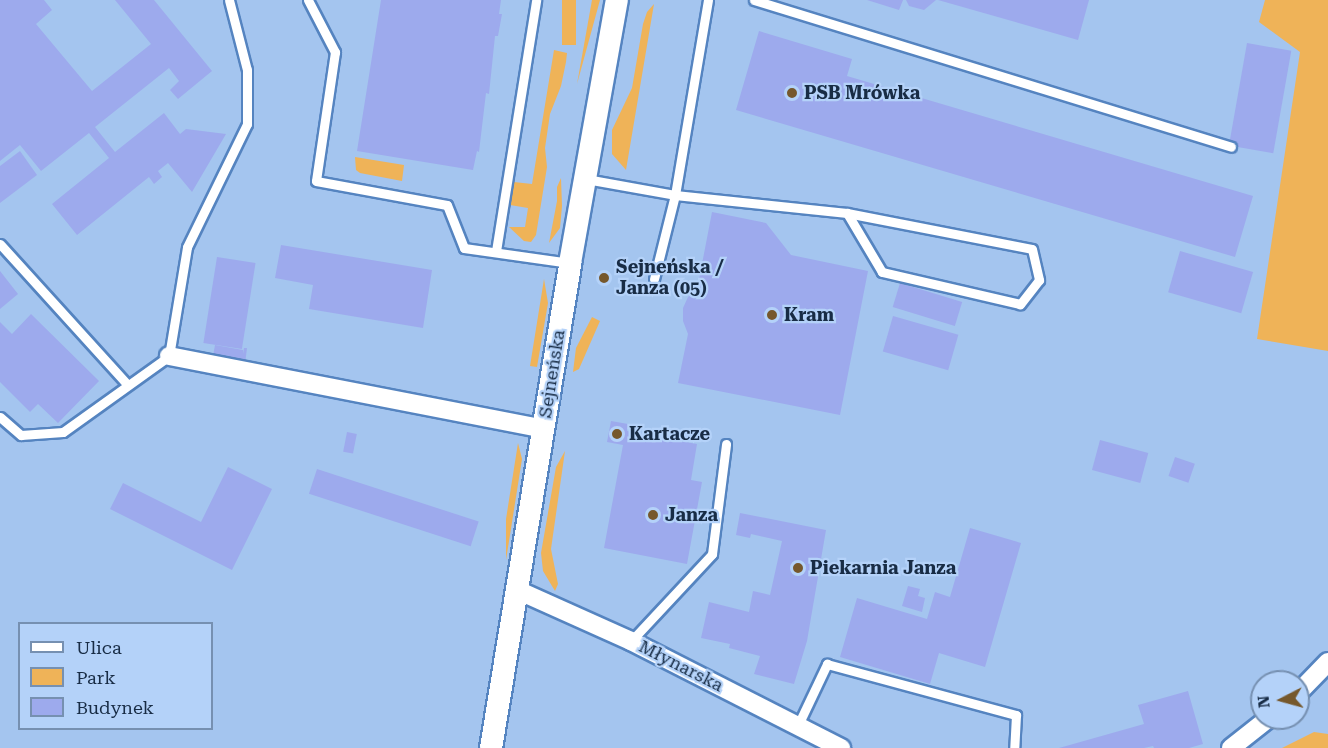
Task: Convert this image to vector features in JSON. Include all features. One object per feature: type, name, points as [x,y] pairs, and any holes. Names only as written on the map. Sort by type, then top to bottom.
[{"type":"street","name":"Sejneńska","points":[[491,748],[570,263],[617,0]]},
{"type":"street","points":[[169,356],[543,429]]},
{"type":"street","name":"Młynarska","points":[[517,590],[631,640],[842,748]]},
{"type":"street","points":[[1310,681],[1328,662]]},
{"type":"street","points":[[1231,748],[1254,730]]},
{"type":"lane","points":[[0,417],[21,435],[63,432],[169,356],[187,247],[248,124],[247,70],[229,0]]},
{"type":"lane","points":[[308,0],[335,52],[315,181],[447,205],[465,248],[570,263]]},
{"type":"lane","points":[[496,251],[536,0]]},
{"type":"lane","points":[[654,279],[675,195],[708,0]]},
{"type":"lane","points":[[754,0],[1231,147]]},
{"type":"lane","points":[[586,179],[675,195],[847,213],[1032,249],[1039,279],[1020,304],[882,272],[847,213]]},
{"type":"lane","points":[[0,244],[128,385]]},
{"type":"lane","points":[[631,640],[712,554],[726,444]]},
{"type":"lane","points":[[798,725],[827,663],[1016,715],[1014,748]]},
{"type":"shaded area","points":[[0,0],[1328,0],[1328,748],[0,748]]},
{"type":"green space","points":[[562,0],[576,0],[576,45],[562,45]]},
{"type":"green space","points":[[592,0],[600,0],[577,84]]},
{"type":"green space","points":[[1265,0],[1328,0],[1328,351],[1257,339],[1300,52],[1259,22]]},
{"type":"green space","points":[[654,4],[626,170],[612,154],[612,130],[632,88],[643,24],[647,12]]},
{"type":"green space","points":[[554,50],[567,53],[566,62],[561,86],[550,114],[545,148],[547,167],[536,235],[531,242],[524,241],[509,227],[525,227],[528,208],[510,205],[514,182],[532,184]]},
{"type":"green space","points":[[355,157],[404,165],[402,181],[360,173],[356,170]]},
{"type":"green space","points":[[561,178],[560,228],[549,243],[557,201],[557,187]]},
{"type":"green space","points":[[544,279],[548,303],[537,367],[530,366]]},
{"type":"green space","points":[[592,317],[600,321],[579,369],[573,372],[576,348]]},
{"type":"green space","points":[[518,443],[522,459],[506,560],[506,519]]},
{"type":"green space","points":[[565,451],[551,549],[558,584],[555,591],[543,571],[541,553],[556,467]]},
{"type":"green space","points":[[1314,732],[1328,734],[1328,748],[1282,748]]},
{"type":"building","points":[[0,0],[44,0],[52,10],[36,24],[92,91],[151,44],[115,0],[154,0],[212,71],[178,99],[170,90],[179,81],[169,68],[95,127],[115,152],[164,113],[180,134],[186,129],[226,134],[192,192],[168,163],[158,171],[162,177],[154,184],[149,177],[77,235],[52,204],[109,158],[89,133],[41,171],[20,145],[0,161]]},
{"type":"building","points":[[381,0],[501,0],[499,14],[502,14],[498,36],[495,36],[489,94],[486,93],[479,152],[477,151],[473,170],[357,151]]},
{"type":"building","points":[[867,0],[903,0],[899,10]]},
{"type":"building","points":[[906,0],[936,0],[924,10],[909,6]]},
{"type":"building","points":[[938,0],[1089,0],[1078,40]]},
{"type":"building","points":[[759,31],[852,59],[847,76],[1253,196],[1235,257],[736,110]]},
{"type":"building","points":[[1247,43],[1291,51],[1273,153],[1229,145]]},
{"type":"building","points":[[20,151],[37,175],[0,203],[0,166]]},
{"type":"building","name":"Kram","points":[[712,212],[766,223],[791,255],[868,271],[840,415],[678,383],[688,334],[683,321],[683,308],[688,297],[697,290]]},
{"type":"building","points":[[281,245],[432,270],[423,328],[309,309],[313,285],[275,278]]},
{"type":"building","points":[[1180,251],[1253,272],[1241,313],[1168,292]]},
{"type":"building","points":[[217,257],[256,263],[242,349],[203,343]]},
{"type":"building","points":[[0,271],[18,294],[0,309]]},
{"type":"building","points":[[900,283],[962,302],[955,326],[893,307]]},
{"type":"building","points":[[31,314],[99,381],[58,423],[38,404],[30,412],[0,382],[0,322],[12,334]]},
{"type":"building","points":[[893,316],[958,335],[948,370],[883,352]]},
{"type":"building","points":[[215,345],[243,350],[243,354],[244,348],[247,348],[245,364],[213,356]]},
{"type":"building","name":"Janza","points":[[611,421],[628,424],[627,431],[697,444],[691,480],[702,482],[687,564],[604,548],[623,445],[607,442]]},
{"type":"building","points":[[347,432],[357,434],[353,454],[343,452]]},
{"type":"building","points":[[1100,440],[1148,453],[1140,483],[1092,470]]},
{"type":"building","points":[[1175,457],[1195,464],[1188,483],[1168,476]]},
{"type":"building","points":[[228,467],[272,489],[232,570],[110,509],[123,483],[201,522]]},
{"type":"building","points":[[317,469],[479,522],[471,546],[309,494]]},
{"type":"building","points":[[740,513],[826,530],[807,641],[794,684],[754,674],[760,656],[729,648],[730,644],[701,638],[709,602],[749,612],[753,591],[770,595],[782,541],[751,534],[750,538],[736,535]]},
{"type":"building","points":[[970,528],[1021,543],[985,667],[939,653],[930,684],[840,657],[857,598],[927,619],[935,592],[950,597]]},
{"type":"building","points":[[908,586],[920,589],[918,596],[925,598],[922,612],[902,606]]},
{"type":"building","points":[[1188,691],[1203,744],[1189,748],[1154,748],[1153,746],[1144,748],[1059,748],[1144,724],[1138,705]]},
{"type":"place","name":"PSB Mrówka","points":[[792,93]]},
{"type":"place","name":"Sejneńska / Janza (05)","points":[[604,278]]},
{"type":"place","name":"Kram","points":[[772,315]]},
{"type":"place","name":"Kartacze","points":[[617,434]]},
{"type":"place","name":"Janza","points":[[653,515]]},
{"type":"place","name":"Piekarnia Janza","points":[[798,568]]}]
